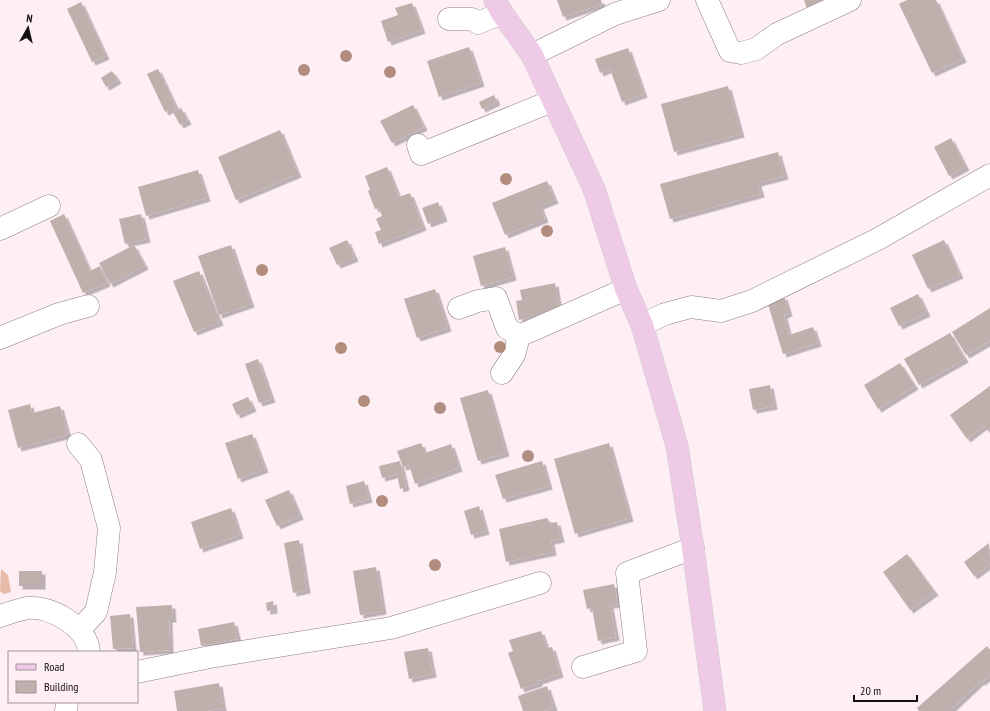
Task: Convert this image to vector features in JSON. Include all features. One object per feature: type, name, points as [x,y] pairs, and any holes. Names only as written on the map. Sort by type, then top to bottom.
[{"type":"main road","points":[[499,7],[532,55],[594,189],[626,289],[642,325],[677,446],[693,548],[714,711]]},
{"type":"street","points":[[532,55],[615,14],[659,0]]},
{"type":"street","points":[[707,0],[730,51],[741,53],[756,49],[777,34],[850,0]]},
{"type":"street","points":[[449,19],[472,19],[478,23],[499,7]]},
{"type":"street","points":[[420,150],[552,101]]},
{"type":"street","points":[[642,325],[665,314],[691,307],[721,311],[752,301],[878,238],[990,175]]},
{"type":"street","points":[[0,229],[49,206]]},
{"type":"street","points":[[519,336],[626,289]]},
{"type":"street","points":[[459,308],[478,301],[496,298],[507,328],[519,336]]},
{"type":"street","points":[[0,338],[59,314],[88,306]]},
{"type":"street","points":[[502,373],[514,355],[519,336]]},
{"type":"street","points":[[78,444],[91,460],[109,528],[105,572],[96,612],[79,630]]},
{"type":"street","points":[[583,667],[636,651],[627,573],[693,548]]},
{"type":"street","points":[[138,672],[210,657],[391,628],[540,583]]},
{"type":"street","points":[[0,616],[28,608],[58,613],[79,630],[89,646],[89,651]]},
{"type":"shaded area","points":[[1,569],[8,575],[11,592],[4,594],[0,591]]},
{"type":"building","points":[[557,0],[601,0],[602,4],[563,17]]},
{"type":"building","points":[[804,0],[828,0],[807,9]]},
{"type":"building","points":[[907,0],[936,0],[963,59],[932,73],[899,4]]},
{"type":"building","points":[[81,2],[106,56],[92,62],[67,9]]},
{"type":"building","points":[[412,3],[422,30],[388,42],[381,21],[398,15],[395,8]]},
{"type":"building","points":[[469,47],[481,83],[439,97],[427,61]]},
{"type":"building","points":[[628,48],[644,94],[622,102],[610,69],[600,73],[595,59]]},
{"type":"building","points":[[158,69],[176,107],[165,112],[147,74]]},
{"type":"building","points":[[112,71],[118,80],[106,87],[101,78]]},
{"type":"building","points":[[728,86],[741,134],[674,152],[661,104]]},
{"type":"building","points":[[494,95],[497,102],[482,109],[479,102]]},
{"type":"building","points":[[413,105],[424,127],[392,143],[380,121]]},
{"type":"building","points":[[181,108],[188,121],[180,125],[173,112]]},
{"type":"building","points":[[280,130],[298,174],[236,200],[218,157]]},
{"type":"building","points":[[951,138],[966,167],[949,176],[934,147]]},
{"type":"building","points":[[778,152],[785,176],[758,183],[761,194],[670,219],[660,184]]},
{"type":"building","points":[[387,167],[399,197],[410,193],[423,227],[379,244],[375,232],[381,230],[376,219],[382,216],[379,208],[375,209],[368,191],[370,190],[365,176]]},
{"type":"building","points":[[198,170],[207,198],[146,216],[138,187]]},
{"type":"building","points":[[547,181],[555,200],[540,206],[545,219],[505,235],[492,203]]},
{"type":"building","points":[[438,202],[444,218],[428,224],[422,208]]},
{"type":"building","points":[[64,214],[90,271],[100,266],[107,283],[83,293],[50,221]]},
{"type":"building","points":[[141,214],[147,239],[125,244],[119,219]]},
{"type":"building","points":[[347,240],[355,258],[337,265],[329,248]]},
{"type":"building","points":[[944,240],[960,275],[928,289],[912,255]]},
{"type":"building","points":[[134,245],[145,266],[110,284],[99,263]]},
{"type":"building","points":[[231,245],[251,304],[219,315],[198,256]]},
{"type":"building","points":[[505,247],[513,277],[481,286],[473,256]]},
{"type":"building","points":[[199,271],[220,322],[194,332],[173,281]]},
{"type":"building","points":[[555,283],[560,313],[519,320],[516,301],[522,300],[520,290]]},
{"type":"building","points":[[435,289],[448,328],[417,338],[404,299]]},
{"type":"building","points":[[918,294],[927,313],[899,326],[890,308]]},
{"type":"building","points":[[784,296],[789,313],[784,315],[789,335],[813,327],[818,343],[783,354],[767,301]]},
{"type":"building","points":[[990,308],[990,341],[966,355],[952,332]]},
{"type":"building","points":[[950,333],[965,359],[919,385],[904,359]]},
{"type":"building","points":[[258,359],[272,399],[259,403],[245,364]]},
{"type":"building","points":[[900,363],[915,386],[878,409],[864,385]]},
{"type":"building","points":[[770,385],[774,406],[753,410],[749,389]]},
{"type":"building","points":[[990,386],[990,429],[988,431],[984,426],[967,439],[950,415]]},
{"type":"building","points":[[488,390],[506,453],[478,461],[460,398]]},
{"type":"building","points":[[248,397],[253,408],[237,415],[232,404]]},
{"type":"building","points":[[30,404],[32,413],[60,406],[68,435],[18,448],[8,410]]},
{"type":"building","points":[[252,434],[265,469],[238,479],[225,443]]},
{"type":"building","points":[[421,443],[425,453],[451,444],[459,468],[415,484],[409,465],[403,467],[397,451]]},
{"type":"building","points":[[609,443],[630,518],[575,534],[554,459]]},
{"type":"building","points":[[400,461],[406,487],[400,489],[397,474],[382,478],[379,466]]},
{"type":"building","points":[[542,461],[549,486],[503,499],[495,475]]},
{"type":"building","points":[[364,481],[369,499],[350,504],[346,486]]},
{"type":"building","points":[[289,490],[300,516],[277,526],[265,500]]},
{"type":"building","points":[[479,506],[486,531],[471,535],[464,511]]},
{"type":"building","points":[[231,508],[240,535],[200,549],[191,522]]},
{"type":"building","points":[[547,518],[550,523],[557,522],[561,539],[551,541],[553,552],[506,562],[499,529]]},
{"type":"building","points":[[299,540],[307,590],[293,593],[284,543]]},
{"type":"building","points":[[989,543],[990,564],[974,576],[964,562]]},
{"type":"building","points":[[907,554],[935,592],[910,610],[883,572]]},
{"type":"building","points":[[376,567],[383,611],[360,615],[353,571]]},
{"type":"building","points":[[19,571],[42,571],[42,586],[19,586]]},
{"type":"building","points":[[614,584],[618,604],[610,605],[616,637],[598,641],[592,608],[587,609],[583,590]]},
{"type":"building","points":[[273,601],[274,610],[267,611],[266,603]]},
{"type":"building","points":[[172,605],[173,619],[169,619],[170,650],[140,652],[136,607]]},
{"type":"building","points":[[130,614],[133,648],[113,649],[110,616]]},
{"type":"building","points":[[234,622],[238,639],[201,646],[198,629]]},
{"type":"building","points":[[541,631],[547,648],[552,647],[560,674],[521,689],[508,653],[513,651],[509,640]]},
{"type":"building","points":[[987,646],[990,650],[990,675],[982,682],[981,681],[949,711],[919,711],[917,708]]},
{"type":"building","points":[[428,648],[433,674],[409,679],[404,652]]},
{"type":"building","points":[[219,683],[223,708],[206,711],[177,711],[174,691]]},
{"type":"building","points":[[547,686],[554,708],[544,711],[523,711],[518,696]]}]
